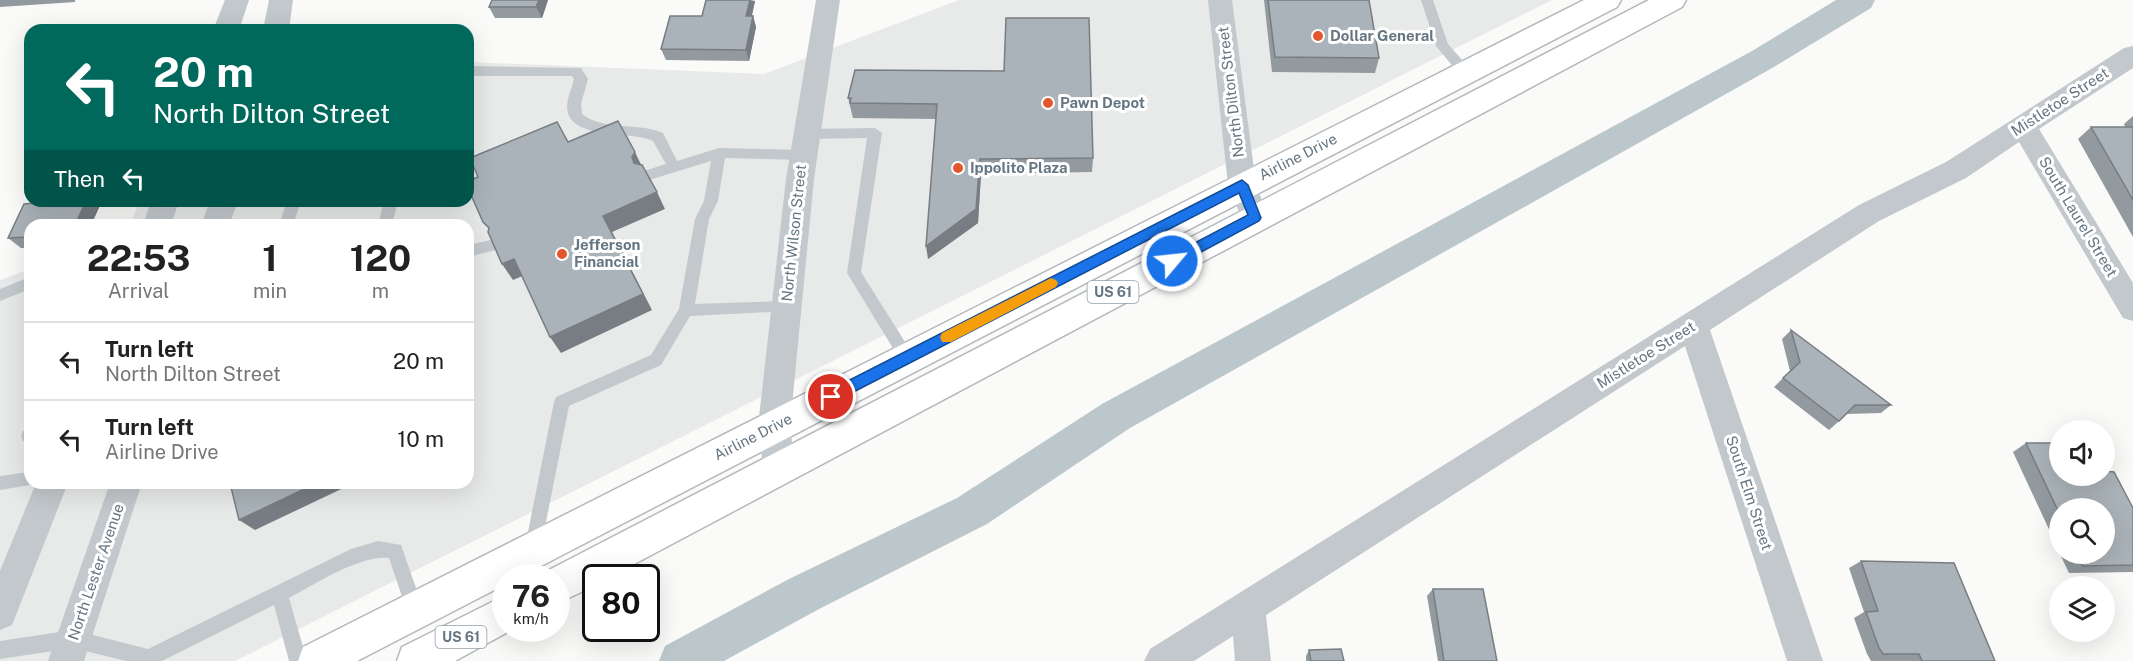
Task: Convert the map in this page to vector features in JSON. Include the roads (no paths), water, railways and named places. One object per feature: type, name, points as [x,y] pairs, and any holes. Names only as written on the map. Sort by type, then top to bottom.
[{"type":"highway","name":"Airline Drive","points":[[317,661],[1242,185],[1607,0]]},
{"type":"highway","name":"US 61","points":[[570,579],[1672,0]]},
{"type":"highway","name":"US 61","points":[[416,661],[492,620]]},
{"type":"street","points":[[228,24],[237,0]]},
{"type":"street","points":[[277,24],[281,0]]},
{"type":"street","name":"North Wilson Street","points":[[779,467],[774,426],[786,307],[805,144],[828,0]]},
{"type":"street","name":"North Dilton Street","points":[[1220,0],[1242,185],[1255,218]]},
{"type":"street","name":"Mistletoe Street","points":[[1162,661],[1869,213],[1956,170],[2023,124],[2133,55]]},
{"type":"street","name":"South Laurel Street","points":[[2023,124],[2133,309]]},
{"type":"street","name":"South Elm Street","points":[[1693,325],[1804,661]]},
{"type":"street","points":[[0,613],[50,489]]},
{"type":"street","name":"North Lester Avenue","points":[[69,650],[124,489]]},
{"type":"street","points":[[1248,606],[1253,661]]},
{"type":"lane","points":[[1427,0],[1442,46],[1465,72]]},
{"type":"lane","points":[[474,71],[576,71],[581,79],[574,108],[578,119],[600,128],[644,129],[654,133],[658,136],[674,167]]},
{"type":"lane","points":[[650,175],[719,153],[805,144],[875,133],[854,273],[908,358]]},
{"type":"lane","points":[[533,550],[562,402],[656,360],[686,310],[702,219],[711,201],[719,153]]},
{"type":"lane","points":[[474,250],[491,246]]},
{"type":"lane","points":[[0,295],[24,285]]},
{"type":"lane","points":[[686,310],[786,307]]},
{"type":"lane","points":[[0,483],[24,480]]},
{"type":"lane","points":[[0,650],[69,650],[149,660],[357,555],[378,549],[395,550],[415,611]]},
{"type":"lane","points":[[279,594],[298,661]]},
{"type":"waterway","points":[[681,661],[804,594],[972,511],[1116,416],[1763,59],[1860,0]]},
{"type":"place","name":"Dollar General","points":[[1318,36]]},
{"type":"place","name":"Pawn Depot","points":[[1048,103]]},
{"type":"place","name":"Ippolito Plaza","points":[[958,168]]},
{"type":"place","name":"Jefferson Financial","points":[[562,254]]}]
